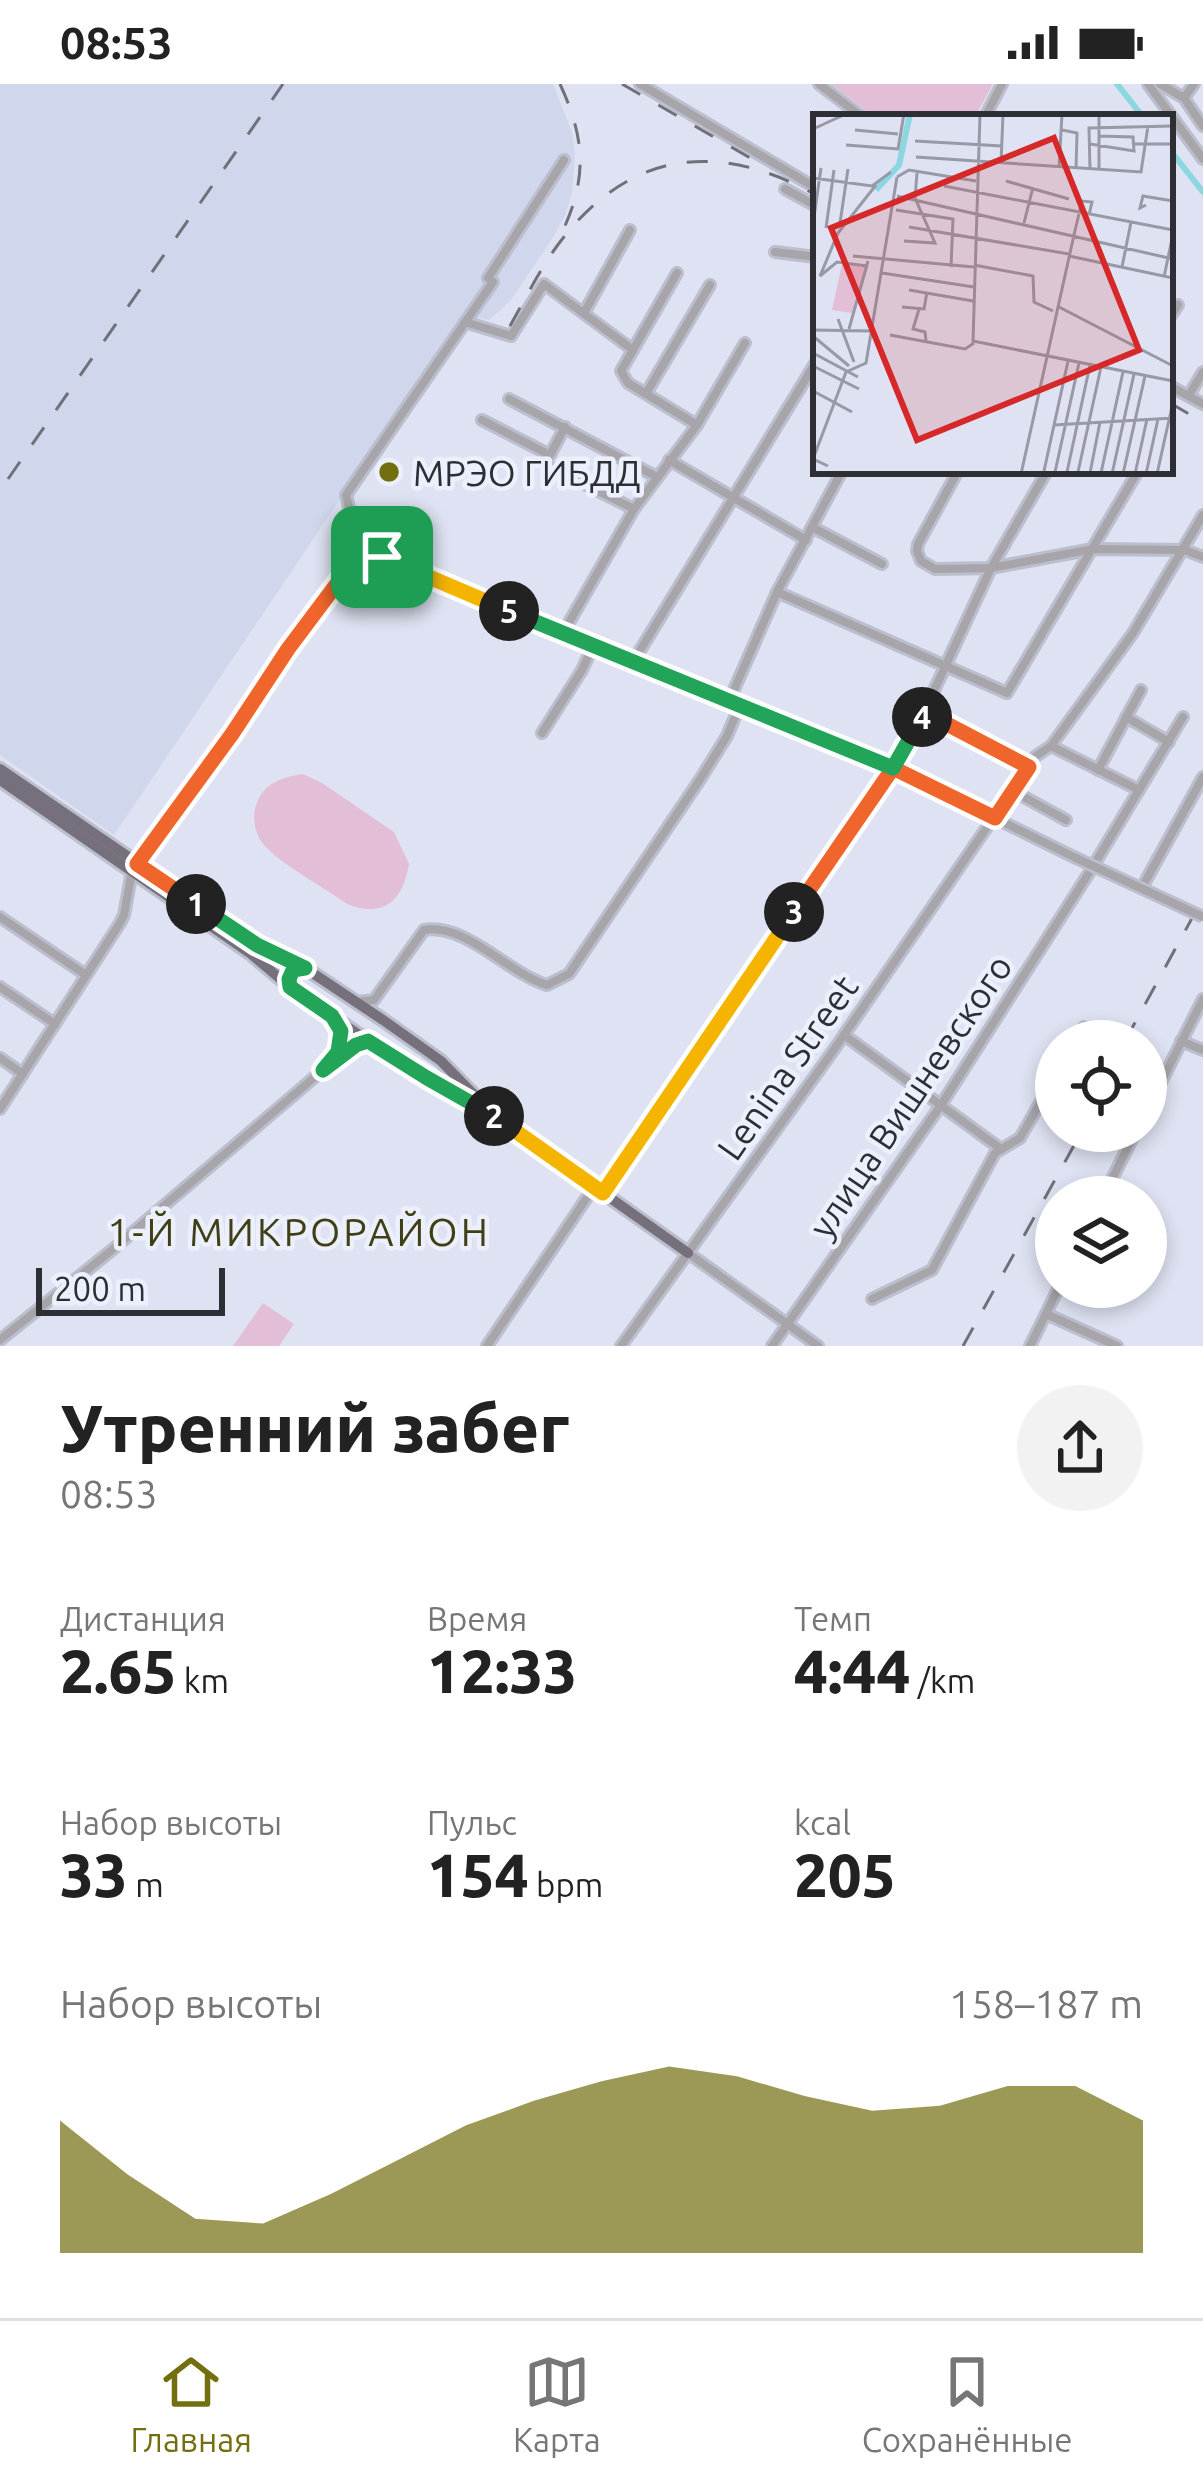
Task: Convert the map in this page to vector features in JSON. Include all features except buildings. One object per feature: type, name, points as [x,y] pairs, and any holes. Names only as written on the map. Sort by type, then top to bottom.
[{"type":"main road","points":[[0,769],[290,987],[412,1070],[496,1117],[688,1253]]},
{"type":"main road","points":[[0,780],[257,945],[358,1002],[440,1061],[496,1117]]},
{"type":"main road","points":[[290,987],[293,970],[305,968]]},
{"type":"main road","points":[[412,1070],[429,1068],[428,1052]]},
{"type":"street","points":[[640,84],[813,186]]},
{"type":"street","points":[[819,84],[858,114]]},
{"type":"street","points":[[987,114],[1003,84]]},
{"type":"street","points":[[1148,84],[1170,114]]},
{"type":"street","points":[[1160,84],[1184,98]]},
{"type":"street","points":[[1180,84],[1203,126]]},
{"type":"street","points":[[1184,98],[1194,84]]},
{"type":"street","points":[[1173,118],[1203,159]]},
{"type":"street","points":[[361,558],[346,495],[493,282],[488,278],[564,160]]},
{"type":"street","points":[[785,189],[813,204]]},
{"type":"street","points":[[584,314],[629,230]]},
{"type":"street","points":[[775,252],[813,257]]},
{"type":"street","points":[[677,273],[620,371],[697,425]]},
{"type":"street","points":[[465,322],[511,336],[544,284],[633,350]]},
{"type":"street","points":[[646,393],[710,285]]},
{"type":"street","points":[[1173,312],[1178,305]]},
{"type":"street","points":[[563,633],[634,509],[697,425],[745,343]]},
{"type":"street","points":[[634,662],[813,367]]},
{"type":"street","points":[[1189,395],[1203,372]]},
{"type":"street","points":[[1173,387],[1203,404]]},
{"type":"street","points":[[509,400],[657,477]]},
{"type":"street","points":[[482,421],[550,455],[566,427]]},
{"type":"street","points":[[669,460],[806,540]]},
{"type":"street","points":[[551,467],[634,509]]},
{"type":"street","points":[[729,700],[777,592],[840,474]]},
{"type":"street","points":[[956,474],[917,551],[920,561],[935,569],[991,568],[1093,549],[1185,550],[1203,557]]},
{"type":"street","points":[[487,1346],[893,768],[991,568],[1045,474]]},
{"type":"street","points":[[777,592],[1007,693],[1136,474]]},
{"type":"street","name":"Lenina Street","points":[[621,1346],[1036,756],[1051,746],[1133,633],[1203,515]]},
{"type":"street","points":[[812,527],[882,564]]},
{"type":"street","points":[[0,1108],[124,915],[134,868],[348,569],[371,555],[893,768],[1203,916]]},
{"type":"street","points":[[542,733],[593,646]]},
{"type":"street","points":[[1098,770],[1141,690]]},
{"type":"street","points":[[358,1002],[374,1000],[424,930],[440,927],[525,978],[547,985],[569,974],[728,736],[740,705]]},
{"type":"street","points":[[924,712],[1029,767]]},
{"type":"street","points":[[1126,717],[1169,742]]},
{"type":"street","name":"улица Вишневского","points":[[772,1346],[941,1106],[1183,717]]},
{"type":"street","points":[[1051,746],[1139,790]]},
{"type":"street","points":[[1145,882],[1203,777]]},
{"type":"street","points":[[1013,791],[1066,820]]},
{"type":"street","points":[[0,917],[86,975]]},
{"type":"street","points":[[0,987],[55,1024]]},
{"type":"street","points":[[382,991],[383,1020]]},
{"type":"street","points":[[1167,1069],[1203,999]]},
{"type":"street","points":[[323,1070],[341,1046],[341,1031],[332,1016]]},
{"type":"street","points":[[844,1035],[1001,1149]]},
{"type":"street","points":[[0,1340],[323,1070],[368,1041]]},
{"type":"street","points":[[1181,1041],[1203,1050]]},
{"type":"street","points":[[0,1058],[22,1074]]},
{"type":"street","points":[[872,1299],[932,1270],[994,1153],[1020,1138],[1035,1112]]},
{"type":"street","points":[[688,1253],[818,1346]]},
{"type":"street","points":[[1030,1346],[1049,1308]]},
{"type":"street","points":[[1046,1314],[1117,1346]]},
{"type":"shaded area","points":[[0,84],[553,84],[572,132],[572,193],[550,242],[511,300],[489,320],[464,315],[114,835],[0,755]]},
{"type":"shaded area","points":[[831,84],[993,84],[977,114],[870,114]]},
{"type":"shaded area","points":[[303,774],[394,832],[409,864],[402,888],[390,903],[371,909],[347,904],[263,844],[254,821],[260,796],[275,782]]},
{"type":"shaded area","points":[[263,1303],[294,1324],[279,1346],[233,1346]]},
{"type":"waterway","points":[[1117,84],[1141,114]]},
{"type":"waterway","points":[[1173,154],[1203,192]]},
{"type":"railway","points":[[8,479],[283,84]]},
{"type":"railway","points":[[560,84],[580,156],[577,190],[564,228]]},
{"type":"railway","points":[[622,84],[752,159]]},
{"type":"railway","points":[[510,326],[550,256],[584,214],[643,173],[709,161],[779,177],[813,194]]},
{"type":"railway","points":[[1173,405],[1203,422]]},
{"type":"railway","points":[[1136,1020],[1203,898]]},
{"type":"railway","points":[[963,1346],[1070,1152]]},
{"type":"place","name":"МРЭО ГИБДД","points":[[389,472]]},
{"type":"district","name":"1-Й МИКРОРАЙОН","points":[[299,1231]]},
{"type":"route","points":[[382,557],[361,558],[348,569],[137,864],[257,945],[305,968],[293,970],[290,987],[332,1016],[341,1031],[341,1046],[323,1070],[368,1041],[496,1117],[603,1193],[893,768],[995,818],[1029,767],[924,712],[893,768],[382,557]]}]
